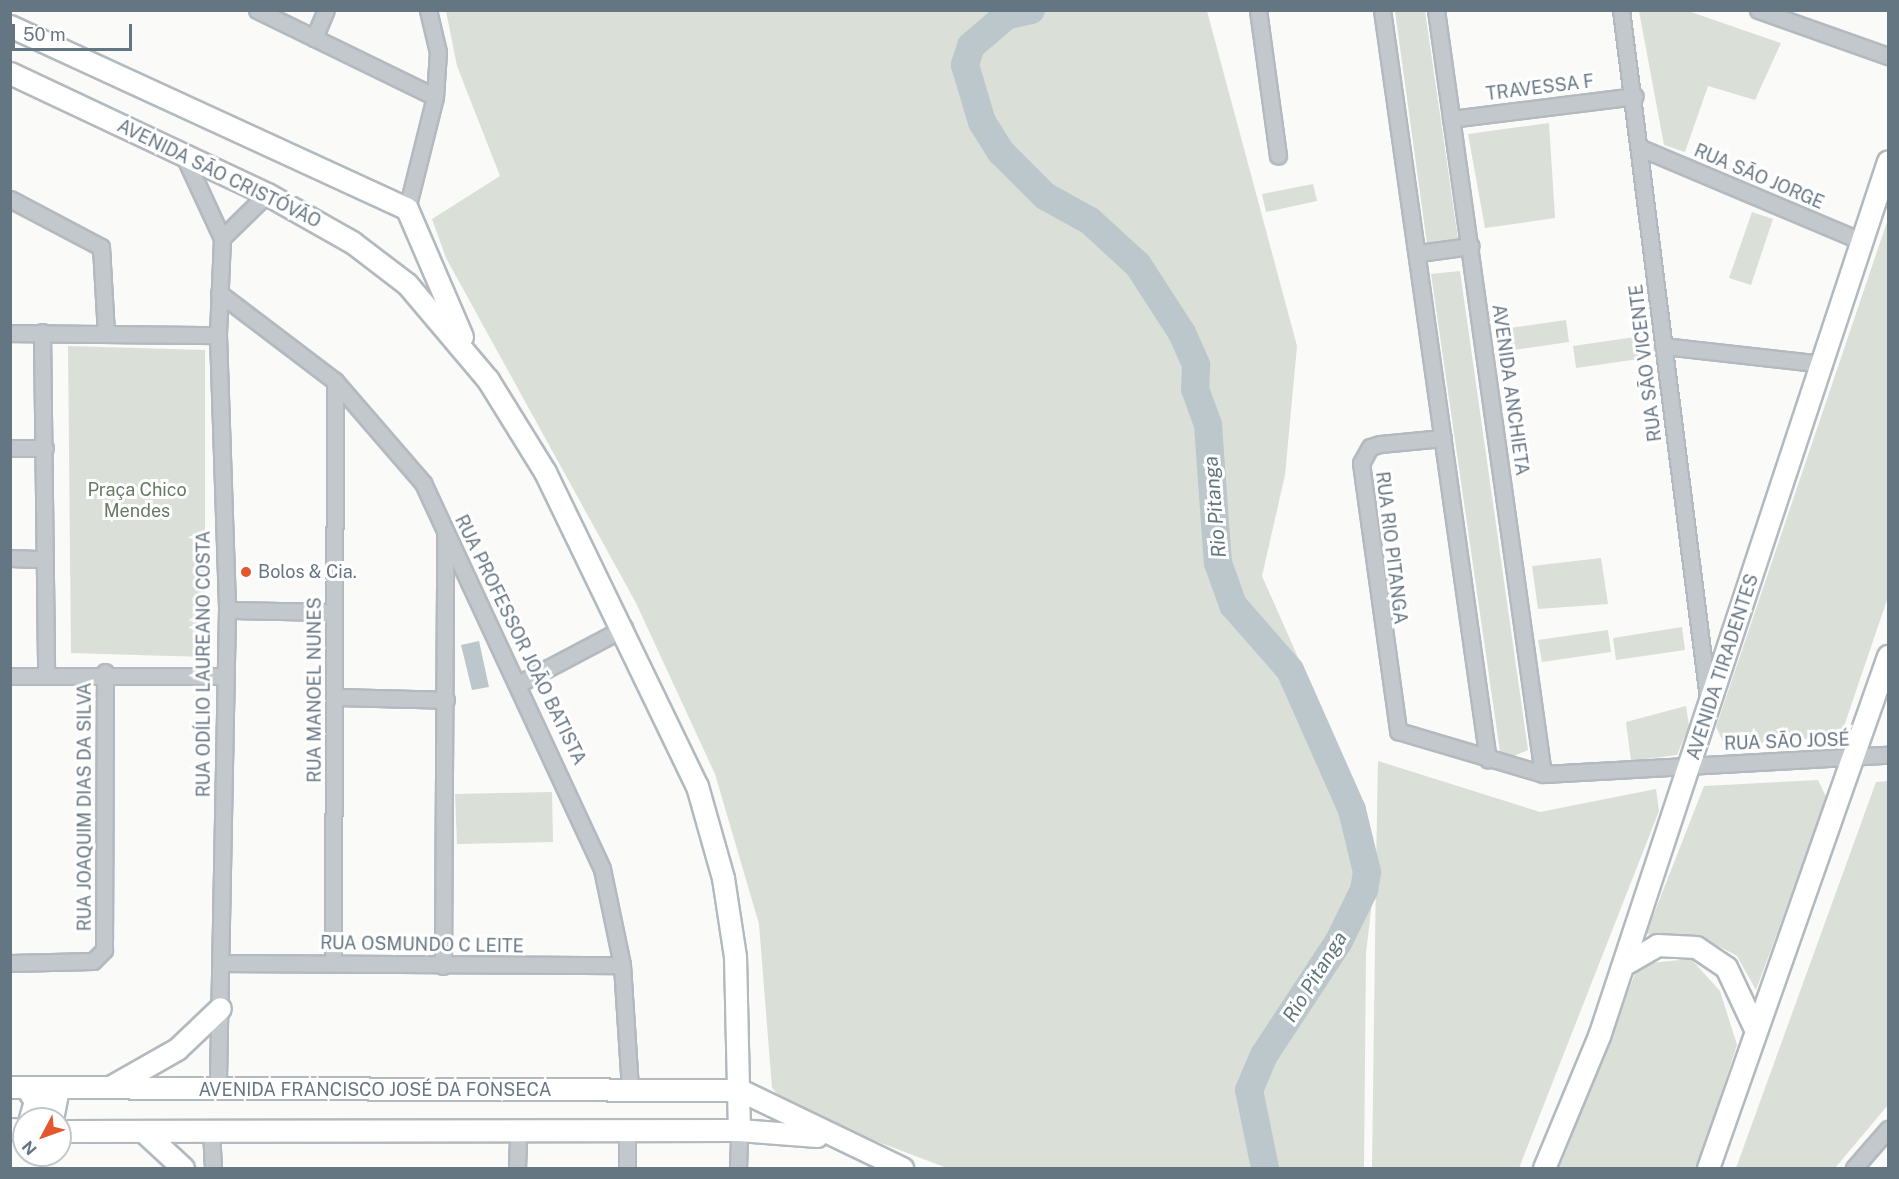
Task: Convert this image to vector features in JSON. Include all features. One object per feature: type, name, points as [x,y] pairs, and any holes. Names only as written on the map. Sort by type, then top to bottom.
[{"type":"street","points":[[257,10],[435,97]]},
{"type":"street","points":[[314,38],[326,10]]},
{"type":"street","points":[[407,209],[435,97],[438,52],[428,10]]},
{"type":"street","points":[[1258,10],[1278,156]]},
{"type":"street","points":[[1382,10],[1419,253],[1488,760]]},
{"type":"street","name":"AVENIDA ANCHIETA","points":[[1436,10],[1544,774]]},
{"type":"street","name":"RUA SÃO VICENTE","points":[[1621,10],[1635,96],[1663,346],[1710,710]]},
{"type":"street","points":[[1758,10],[1888,56]]},
{"type":"street","points":[[10,26],[407,209],[425,246],[465,346],[545,472],[624,628],[693,775],[716,850],[735,956],[740,1090],[738,1168]]},
{"type":"street","name":"AVENIDA SÃO CRISTÓVÃO","points":[[10,73],[185,158],[267,194],[352,242],[407,284],[465,346]]},
{"type":"street","name":"TRAVESSA F","points":[[1451,119],[1635,96]]},
{"type":"street","name":"RUA SÃO JORGE","points":[[1641,148],[1861,241]]},
{"type":"street","points":[[185,158],[222,238],[267,194]]},
{"type":"street","name":"AVENIDA TIRADENTES","points":[[1544,1168],[1623,966],[1824,364],[1888,161]]},
{"type":"street","points":[[10,199],[101,248],[106,333]]},
{"type":"street","name":"RUA ODÍLIO LAUREANO COSTA","points":[[218,1090],[227,610],[218,335],[222,238]]},
{"type":"street","points":[[407,284],[421,277],[425,246]]},
{"type":"street","points":[[1419,253],[1471,246]]},
{"type":"street","name":"RUA PROFESSOR JOÃO BATISTA","points":[[219,293],[335,381],[410,462],[520,683],[602,869],[622,965],[630,1089]]},
{"type":"street","points":[[42,332],[46,676]]},
{"type":"street","points":[[10,333],[218,335]]},
{"type":"street","points":[[1663,346],[1824,364]]},
{"type":"street","name":"RUA MANOEL NUNES","points":[[333,963],[335,381]]},
{"type":"street","name":"RUA RIO PITANGA","points":[[1396,729],[1361,463],[1370,447],[1443,438]]},
{"type":"street","points":[[10,448],[45,448]]},
{"type":"street","points":[[443,966],[445,530]]},
{"type":"street","points":[[10,558],[44,559]]},
{"type":"street","points":[[227,610],[334,612]]},
{"type":"street","points":[[520,683],[624,628]]},
{"type":"street","points":[[1708,1168],[1888,656]]},
{"type":"street","points":[[10,676],[105,672],[225,676]]},
{"type":"street","name":"RUA JOAQUIM DIAS DA SILVA","points":[[10,963],[93,961],[104,950],[105,672]]},
{"type":"street","points":[[335,697],[446,700]]},
{"type":"street","name":"RUA SÃO JOSÉ","points":[[1396,729],[1488,760],[1544,774],[1691,765],[1852,759],[1888,755]]},
{"type":"street","points":[[1623,966],[1658,945],[1696,946],[1726,967],[1755,1029]]},
{"type":"street","name":"RUA OSMUNDO C LEITE","points":[[222,963],[443,966],[622,965]]},
{"type":"street","points":[[106,1089],[177,1049],[220,1008]]},
{"type":"street","points":[[18,1087],[35,1101],[32,1107]]},
{"type":"street","name":"AVENIDA FRANCISCO JOSÉ DA FONSECA","points":[[18,1087],[218,1090],[740,1090]]},
{"type":"street","points":[[54,1107],[58,1088]]},
{"type":"street","points":[[740,1090],[827,1137],[902,1168]]},
{"type":"street","points":[[1854,1168],[1888,1129]]},
{"type":"street","points":[[211,1130],[213,1168]]},
{"type":"street","points":[[72,1131],[627,1132],[739,1130],[827,1137]]},
{"type":"street","points":[[144,1132],[183,1168]]},
{"type":"street","points":[[517,1168],[518,1132]]},
{"type":"street","points":[[627,1132],[627,1168]]},
{"type":"green space","points":[[446,11],[1207,11],[1297,346],[1285,475],[1262,576],[1345,764],[1376,868],[1366,953],[1364,1168],[947,1168],[791,1109],[772,1088],[759,924],[715,774],[636,603],[446,258],[432,219],[500,176],[457,66]]},
{"type":"green space","points":[[1395,11],[1425,11],[1458,239],[1427,244]]},
{"type":"green space","points":[[1639,11],[1688,11],[1781,43],[1755,100],[1708,86],[1685,152],[1664,145]]},
{"type":"green space","points":[[1549,123],[1555,218],[1485,228],[1468,134]]},
{"type":"green space","points":[[1313,184],[1317,201],[1266,212],[1262,194]]},
{"type":"green space","points":[[1752,212],[1773,219],[1751,285],[1729,278]]},
{"type":"green space","points":[[1888,219],[1888,597],[1841,735],[1726,747],[1716,727]]},
{"type":"green space","points":[[1460,271],[1528,750],[1514,756],[1500,752],[1431,274]]},
{"type":"green space","points":[[1566,320],[1569,342],[1499,352],[1496,330]]},
{"type":"green space","points":[[1642,336],[1646,358],[1576,368],[1573,346]]},
{"type":"green space","name":"Praça Chico Mendes","points":[[68,346],[205,350],[205,657],[71,653]]},
{"type":"green space","points":[[1601,558],[1608,604],[1538,609],[1532,566]]},
{"type":"green space","points":[[1682,627],[1685,650],[1616,660],[1613,638]]},
{"type":"green space","points":[[1608,630],[1611,652],[1542,662],[1538,640]]},
{"type":"green space","points":[[1686,706],[1689,726],[1677,755],[1631,761],[1626,722]]},
{"type":"green space","points":[[1378,761],[1540,812],[1656,789],[1659,811],[1519,1168],[1372,1168]]},
{"type":"green space","points":[[1818,780],[1827,799],[1756,990],[1737,956],[1702,937],[1646,934],[1704,786]]},
{"type":"green space","points":[[1888,781],[1888,1105],[1835,1168],[1736,1168],[1876,782]]},
{"type":"green space","points":[[552,792],[553,842],[457,844],[455,794]]},
{"type":"green space","points":[[1691,959],[1720,991],[1737,1045],[1697,1168],[1556,1168],[1639,964]]},
{"type":"shaded area","points":[[479,641],[489,687],[472,690],[461,645]]},
{"type":"waterway","name":"Rio Pitanga","points":[[1031,10],[1006,16],[971,46],[965,65],[982,122],[1001,152],[1045,196],[1090,221],[1138,265],[1182,333],[1196,365],[1195,389],[1208,425],[1218,563],[1233,605],[1290,670],[1352,810],[1367,872],[1364,890],[1339,941],[1264,1055],[1249,1090],[1265,1168]]},
{"type":"place","name":"Bolos & Cia.","points":[[246,572]]}]
